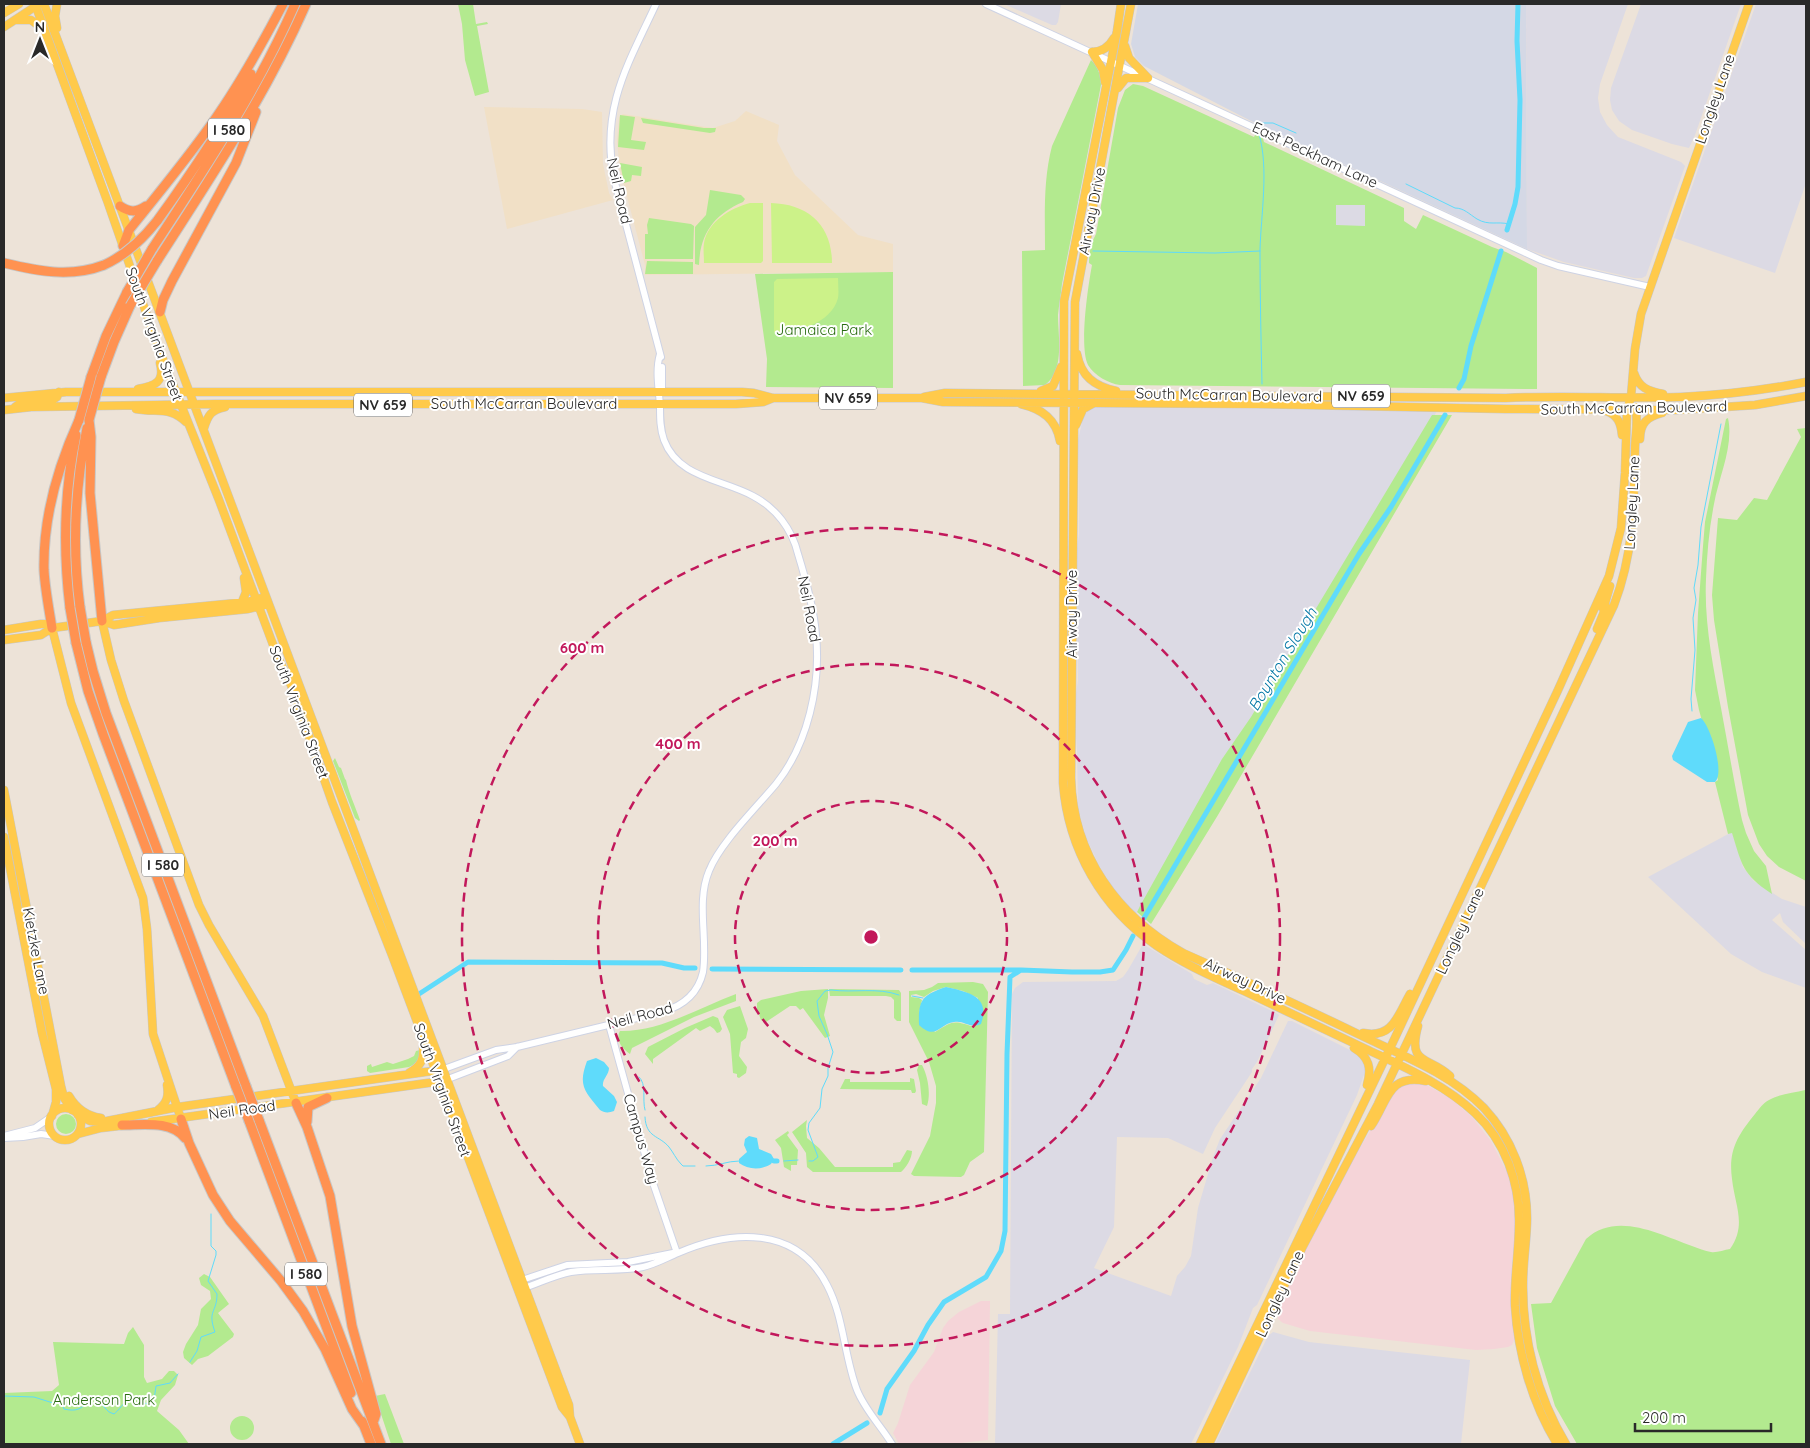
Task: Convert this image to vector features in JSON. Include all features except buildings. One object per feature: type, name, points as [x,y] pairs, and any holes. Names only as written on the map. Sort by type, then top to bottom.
[{"type":"highway","points":[[124,250],[129,230],[205,133],[254,58],[284,4]]},
{"type":"highway","points":[[4,263],[28,269],[58,273],[81,272],[104,265],[124,250],[138,244],[157,221],[195,167],[223,123],[257,62],[284,4]]},
{"type":"highway","name":"I 580","points":[[295,4],[266,65],[237,117],[152,249],[127,292],[106,336],[91,377],[79,420],[70,469],[66,518],[66,561],[70,608],[76,643],[88,691],[101,728],[249,1122],[369,1424],[381,1444]]},
{"type":"highway","name":"I 580","points":[[306,4],[270,77],[234,141],[156,261],[130,306],[114,342],[101,377],[89,420],[81,465],[76,508],[76,556],[80,607],[86,642],[106,713],[259,1120],[369,1424],[371,1444]]},
{"type":"highway","points":[[160,312],[163,300],[172,281],[236,163],[270,77]]},
{"type":"highway","points":[[120,206],[136,212],[144,208],[155,198]]},
{"type":"highway","points":[[52,628],[44,570],[47,529],[62,460],[79,420]]},
{"type":"highway","points":[[89,420],[91,437],[90,493],[102,621]]},
{"type":"highway","points":[[307,1127],[306,1113],[308,1107],[327,1098]]},
{"type":"highway","points":[[181,1119],[188,1142],[205,1182],[222,1210],[281,1281],[313,1327],[325,1348],[352,1409],[369,1424],[376,1414],[352,1326],[330,1196],[307,1127],[296,1103]]},
{"type":"highway","points":[[119,1122],[167,1126],[178,1132],[188,1142]]},
{"type":"main road","points":[[4,12],[10,4]]},
{"type":"main road","points":[[4,12],[19,4]]},
{"type":"main road","points":[[4,27],[36,4]]},
{"type":"main road","name":"South Virginia Street","points":[[36,4],[175,392],[242,561],[262,602],[448,1079],[520,1285]]},
{"type":"main road","name":"South Virginia Street","points":[[44,4],[204,428],[262,602],[278,658],[294,694],[332,802],[435,1072],[569,1405],[570,1416],[580,1444]]},
{"type":"main road","points":[[57,4],[55,16],[60,47]]},
{"type":"main road","name":"Airway Drive","points":[[1121,4],[1066,291],[1063,398],[1063,792],[1075,842],[1089,873],[1102,894],[1119,915],[1159,947],[1197,969],[1391,1060],[1458,1098],[1484,1122],[1499,1144],[1516,1187],[1519,1212],[1515,1296],[1520,1343],[1533,1393],[1557,1444]]},
{"type":"main road","name":"Airway Drive","points":[[1131,4],[1075,302],[1071,791],[1079,829],[1094,865],[1122,907],[1154,935],[1183,952],[1395,1052],[1462,1089]]},
{"type":"main road","name":"Longley Lane","points":[[1209,1444],[1305,1241],[1360,1139],[1427,967],[1597,604],[1614,562],[1624,494],[1626,410],[1631,397],[1638,332],[1650,287],[1749,4]]},
{"type":"main road","points":[[14,20],[31,20],[45,30]]},
{"type":"main road","points":[[1092,52],[1100,52],[1105,49],[1117,31]]},
{"type":"main road","points":[[1125,42],[1129,58],[1148,78]]},
{"type":"main road","points":[[1092,52],[1104,72],[1105,94]]},
{"type":"main road","points":[[1115,94],[1119,85],[1126,78],[1148,78]]},
{"type":"main road","points":[[85,140],[94,137]]},
{"type":"main road","points":[[118,392],[154,385],[160,378],[162,368],[153,332]]},
{"type":"main road","points":[[1074,332],[1078,361],[1087,378],[1105,388],[1130,394]]},
{"type":"main road","points":[[1034,393],[1053,386],[1064,359]]},
{"type":"main road","points":[[1633,368],[1637,380],[1646,390],[1682,397]]},
{"type":"main road","name":"South McCarran Boulevard","points":[[4,398],[59,392],[742,392],[773,398],[922,398],[943,402],[1009,402],[1130,394],[1682,397],[1750,391],[1806,382]]},
{"type":"main road","points":[[14,409],[22,402],[54,399],[59,392]]},
{"type":"main road","name":"South McCarran Boulevard","points":[[922,398],[933,394],[945,393],[1034,393],[1063,398]]},
{"type":"main road","name":"South McCarran Boulevard","points":[[1073,398],[1095,402],[1677,410],[1755,405],[1806,396]]},
{"type":"main road","points":[[1331,405],[1340,400],[1388,401],[1415,397]]},
{"type":"main road","name":"Longley Lane","points":[[1200,1444],[1360,1108],[1423,1009],[1620,590],[1629,556],[1634,516],[1636,410],[1631,397]]},
{"type":"main road","name":"South McCarran Boulevard","points":[[4,410],[37,407],[195,404],[745,404],[763,402],[773,398]]},
{"type":"main road","points":[[1009,402],[1034,408],[1049,417],[1058,432],[1063,460]]},
{"type":"main road","points":[[1073,437],[1081,411],[1095,402]]},
{"type":"main road","points":[[204,428],[208,414],[236,404]]},
{"type":"main road","points":[[125,406],[150,412],[171,411],[189,426]]},
{"type":"main road","points":[[1600,410],[1610,413],[1620,424],[1624,494]]},
{"type":"main road","points":[[1635,486],[1642,425],[1652,416],[1677,410]]},
{"type":"main road","points":[[1611,611],[1606,608],[1605,603],[1618,562],[1621,545],[1620,528]]},
{"type":"main road","points":[[242,561],[246,592],[242,602]]},
{"type":"main road","points":[[4,640],[41,636],[52,628],[102,621],[113,615],[242,602],[262,602]]},
{"type":"main road","points":[[102,621],[114,625],[262,602]]},
{"type":"main road","points":[[1579,680],[1585,656],[1604,612],[1602,607],[1597,604]]},
{"type":"main road","points":[[102,621],[111,660],[124,701],[199,905],[263,1016],[296,1103]]},
{"type":"main road","points":[[4,630],[41,624],[47,624],[52,628],[71,703],[143,898],[147,929],[152,1026],[155,1043],[181,1119]]},
{"type":"main road","points":[[1071,738],[1068,722],[1068,690],[1064,684],[1067,679],[1068,646],[1072,630]]},
{"type":"main road","name":"Kietzke Lane","points":[[4,790],[60,1073],[62,1093],[75,1112]]},
{"type":"main road","name":"Kietzke Lane","points":[[4,837],[42,1033],[56,1089],[56,1102],[51,1116]]},
{"type":"main road","points":[[1089,873],[1095,875],[1111,898],[1122,907]]},
{"type":"main road","points":[[1342,1026],[1372,1035],[1386,1031],[1394,1022],[1421,974],[1427,967]]},
{"type":"main road","points":[[1423,1009],[1415,1040],[1416,1051],[1422,1058],[1448,1074],[1496,1122],[1510,1145],[1520,1168],[1527,1211],[1523,1284],[1527,1338],[1540,1390],[1550,1415],[1566,1444]]},
{"type":"main road","points":[[1308,1021],[1319,1032],[1360,1051],[1367,1059],[1370,1076],[1360,1108]]},
{"type":"main road","points":[[405,1075],[418,1067],[422,1061],[422,1037]]},
{"type":"main road","points":[[156,1111],[164,1105],[168,1094],[163,1067]]},
{"type":"main road","name":"Neil Road","points":[[78,1134],[156,1111],[178,1107],[435,1072],[444,1069]]},
{"type":"main road","points":[[60,1073],[67,1094],[78,1108],[89,1114],[119,1122]]},
{"type":"main road","name":"Neil Road","points":[[75,1112],[90,1121],[98,1122],[181,1119],[439,1082],[448,1079]]},
{"type":"main road","points":[[1360,1139],[1378,1116],[1395,1084],[1404,1080],[1414,1079],[1435,1084]]},
{"type":"main road","points":[[62,1109],[75,1112],[81,1122],[78,1134],[69,1140],[59,1139],[50,1128],[51,1116],[62,1109]]},
{"type":"street","name":"Neil Road","points":[[444,1069],[496,1050],[517,1047],[609,1025],[676,1007],[687,1000],[700,983],[704,967],[704,897],[708,873],[717,854],[777,782],[789,764],[806,726],[814,691],[817,647],[814,620],[798,553],[789,531],[775,512],[760,499],[746,492],[695,474],[682,465],[670,452],[660,423],[662,364],[614,179],[610,150],[612,114],[618,90],[656,4]]},
{"type":"street","name":"East Peckham Lane","points":[[986,4],[1548,263],[1650,287]]},
{"type":"street","name":"Campus Way","points":[[609,1025],[653,1183],[677,1253]]},
{"type":"street","name":"Neil Road","points":[[448,1079],[508,1056],[517,1047]]},
{"type":"street","points":[[4,1137],[36,1128],[51,1116]]},
{"type":"street","points":[[4,1137],[23,1137],[41,1134],[55,1136]]},
{"type":"street","points":[[520,1285],[569,1272],[643,1267],[660,1262],[677,1253],[716,1241],[753,1236],[781,1243],[808,1260],[823,1278],[832,1296],[860,1396],[892,1444]]},
{"type":"shaded area","points":[[1004,4],[1061,4],[1058,22],[1056,25],[1052,25]]},
{"type":"shaded area","points":[[1138,4],[1526,4],[1527,249],[1253,122],[1144,66],[1135,57],[1131,44]]},
{"type":"shaded area","points":[[1526,4],[1628,4],[1600,84],[1598,98],[1600,112],[1607,125],[1618,137],[1681,162],[1685,166],[1646,276],[1642,278],[1634,278],[1564,262],[1527,249]]},
{"type":"shaded area","points":[[1641,4],[1741,4],[1689,148],[1632,130],[1619,121],[1612,110],[1610,100],[1611,88]]},
{"type":"shaded area","points":[[1756,4],[1806,4],[1806,183],[1775,273],[1674,238]]},
{"type":"shaded area","points":[[484,107],[582,109],[602,112],[603,164],[609,193],[613,200],[507,229]]},
{"type":"shaded area","points":[[746,111],[779,125],[777,141],[795,175],[858,235],[893,244],[893,272],[645,275],[645,265],[620,170],[617,141],[619,117],[623,114],[713,128],[735,121]]},
{"type":"shaded area","points":[[1336,205],[1365,205],[1365,226],[1336,226]]},
{"type":"shaded area","points":[[1095,407],[1437,411],[1142,908],[1140,907],[1136,914],[1115,891],[1099,865],[1086,837],[1078,807],[1075,701],[1078,680],[1076,557],[1079,534],[1078,440],[1083,418],[1088,410]]},
{"type":"shaded area","points":[[1732,832],[1743,867],[1754,881],[1782,899],[1806,907],[1806,944],[1783,922],[1780,913],[1772,920],[1806,950],[1806,988],[1762,972],[1731,954],[1648,877]]},
{"type":"shaded area","points":[[1143,944],[1192,974],[1194,979],[1207,985],[1213,983],[1279,1015],[1252,1072],[1215,1128],[1203,1154],[1168,1138],[1117,1137],[1114,1227],[1094,1268],[1171,1296],[1177,1276],[1191,1256],[1198,1208],[1220,1139],[1261,1078],[1288,1021],[1292,1021],[1358,1054],[1365,1062],[1365,1072],[1357,1095],[1257,1305],[1253,1308],[1238,1347],[1191,1444],[995,1444],[998,1314],[1010,1314],[1012,994],[1015,988],[1023,982],[1116,981],[1123,977]]},
{"type":"shaded area","points":[[1421,1082],[1450,1098],[1472,1117],[1491,1141],[1511,1180],[1516,1204],[1516,1237],[1512,1262],[1514,1340],[1512,1345],[1508,1347],[1476,1350],[1310,1331],[1283,1323],[1278,1319],[1289,1284],[1353,1159],[1399,1084]]},
{"type":"shaded area","points":[[981,1301],[990,1301],[988,1440],[951,1444],[899,1444],[893,1433],[910,1385],[934,1352],[943,1328],[948,1321],[959,1312]]},
{"type":"shaded area","points":[[1273,1332],[1309,1342],[1470,1360],[1461,1444],[1215,1444],[1268,1336]]},
{"type":"green space","points":[[458,4],[473,4],[476,24],[487,22],[488,24],[477,26],[489,92],[475,96],[465,60]]},
{"type":"green space","points":[[1091,60],[1099,71],[1101,85],[1062,284],[1058,315],[1058,362],[1051,379],[1045,385],[1023,386],[1022,251],[1045,250],[1046,185],[1052,146]]},
{"type":"green space","points":[[1133,84],[1143,86],[1254,137],[1256,133],[1262,135],[1264,142],[1404,208],[1404,221],[1416,229],[1423,215],[1537,268],[1537,389],[1120,385],[1102,378],[1091,369],[1085,356],[1085,316],[1092,265],[1089,263],[1089,255],[1096,234],[1118,108],[1125,90]],"holes":[[[1336,205],[1365,205],[1365,226],[1336,225]]]},
{"type":"green space","points":[[620,115],[635,117],[631,140],[646,142],[644,150],[618,147]]},
{"type":"green space","points":[[641,118],[704,128],[716,128],[715,132],[710,133],[643,123]]},
{"type":"green space","points":[[620,163],[642,167],[641,176],[632,175],[631,181],[624,183]]},
{"type":"green space","points":[[710,190],[741,195],[745,199],[724,212],[711,226],[702,243],[699,265],[695,264],[695,227],[706,215]]},
{"type":"green space","points":[[750,203],[763,203],[763,261],[761,263],[704,263],[704,243],[710,228],[728,212]]},
{"type":"green space","points":[[771,203],[796,207],[807,212],[815,219],[828,238],[832,263],[772,263]]},
{"type":"green space","points":[[649,218],[694,226],[693,259],[645,259],[645,234],[648,234],[647,225]]},
{"type":"green space","points":[[647,261],[693,262],[693,274],[645,274]]},
{"type":"green space","name":"Jamaica Park","points":[[893,272],[893,388],[766,387],[767,359],[755,274]]},
{"type":"green space","points":[[838,278],[838,298],[834,307],[821,320],[803,328],[774,332],[774,282],[777,279]]},
{"type":"green space","points":[[1432,415],[1452,415],[1218,815],[1151,924],[1137,912],[1140,906],[1222,759],[1251,717]]},
{"type":"green space","points":[[1728,418],[1728,450],[1714,504],[1708,541],[1706,595],[1708,628],[1742,820],[1754,851],[1766,866],[1772,894],[1754,881],[1744,868],[1732,833],[1728,834],[1715,782],[1718,780],[1695,690],[1698,613],[1705,522],[1726,419]]},
{"type":"green space","points":[[1806,428],[1806,881],[1779,867],[1767,856],[1759,844],[1748,815],[1728,707],[1714,620],[1712,595],[1718,518],[1737,520],[1754,498],[1767,500],[1801,437],[1797,429]]},
{"type":"green space","points":[[335,758],[346,780],[359,821],[355,818],[333,761]]},
{"type":"green space","points":[[973,982],[983,984],[988,992],[984,1152],[970,1162],[964,1175],[961,1177],[914,1176],[911,1174],[930,1136],[936,1103],[936,1086],[929,1062],[909,1022],[909,991],[924,990],[938,983]],"holes":[[[946,987],[963,991],[978,998],[974,1027],[962,1023],[953,1023],[935,1032],[919,1013],[922,1000],[911,997],[911,995],[916,994],[924,997],[933,991]]]},
{"type":"green space","points":[[828,989],[824,1015],[830,1036],[825,1038],[803,1008],[800,1010],[796,1006],[790,1006],[766,1022],[761,1020],[757,1003],[761,1000],[801,991]]},
{"type":"green space","points":[[829,989],[899,990],[901,993],[901,1021],[897,1021],[894,1018],[894,1000],[891,997],[830,996]]},
{"type":"green space","points":[[736,994],[736,1001],[694,1017],[632,1048],[630,1054],[622,1047],[619,1041],[620,1031],[649,1028],[679,1018]]},
{"type":"green space","points":[[740,1006],[748,1029],[746,1038],[741,1042],[739,1056],[747,1067],[746,1073],[739,1078],[737,1074],[733,1073],[730,1034],[723,1017],[727,1010]]},
{"type":"green space","points":[[713,1016],[718,1018],[722,1029],[720,1032],[717,1033],[710,1026],[700,1031],[696,1028],[653,1059],[653,1064],[645,1054],[648,1047]]},
{"type":"green space","points":[[420,1050],[417,1060],[409,1067],[370,1073],[367,1071],[367,1066],[371,1064],[372,1067],[387,1062],[393,1064],[414,1056],[416,1051]]},
{"type":"green space","points":[[919,1065],[922,1065],[927,1080],[929,1096],[927,1106],[922,1104],[917,1070]]},
{"type":"green space","points":[[910,1078],[914,1079],[915,1093],[912,1093],[911,1090],[840,1089],[845,1079],[850,1079],[850,1082],[910,1082]]},
{"type":"green space","points":[[1805,1090],[1806,1444],[1577,1444],[1555,1406],[1537,1348],[1531,1304],[1551,1303],[1586,1239],[1598,1231],[1611,1227],[1624,1226],[1652,1231],[1711,1252],[1730,1249],[1738,1232],[1739,1223],[1731,1169],[1733,1151],[1739,1136],[1760,1108],[1769,1100],[1777,1096]]},
{"type":"green space","points":[[62,1114],[70,1114],[76,1120],[76,1128],[70,1134],[62,1134],[56,1128],[56,1120]]},
{"type":"green space","points":[[807,1120],[807,1138],[819,1148],[835,1167],[893,1167],[893,1163],[900,1162],[907,1150],[912,1151],[911,1157],[901,1172],[813,1172],[807,1167],[806,1153],[792,1132]]},
{"type":"green space","points":[[788,1131],[787,1135],[798,1150],[797,1165],[791,1165],[791,1171],[784,1167],[781,1148],[775,1140]]},
{"type":"green space","points":[[204,1274],[210,1277],[229,1304],[218,1313],[234,1334],[233,1337],[208,1356],[198,1359],[192,1365],[184,1358],[183,1352],[198,1325],[201,1309],[211,1299],[210,1291],[201,1285],[199,1278]]},
{"type":"green space","name":"Anderson Park","points":[[133,1327],[144,1345],[144,1377],[147,1383],[162,1379],[169,1371],[174,1371],[178,1375],[175,1385],[161,1400],[157,1411],[179,1430],[189,1444],[4,1444],[4,1393],[52,1391],[59,1385],[53,1342],[124,1344],[128,1333]]},
{"type":"green space","points":[[385,1394],[404,1444],[391,1444],[375,1396]]},
{"type":"green space","points":[[242,1416],[251,1419],[254,1428],[251,1437],[242,1440],[233,1437],[230,1428],[233,1419]]},
{"type":"water","points":[[1701,718],[1709,731],[1716,750],[1718,777],[1715,782],[1707,782],[1673,760],[1672,756],[1688,722]]},
{"type":"water","points":[[946,987],[962,991],[976,997],[980,1001],[983,1007],[981,1024],[973,1026],[954,1022],[934,1032],[925,1030],[919,1025],[919,1010],[923,1000],[932,993]]},
{"type":"water","points":[[596,1058],[604,1062],[609,1068],[603,1086],[614,1096],[617,1102],[612,1112],[600,1110],[584,1087],[583,1076],[587,1061]]},
{"type":"water","points":[[749,1136],[757,1138],[759,1149],[771,1154],[774,1159],[771,1164],[755,1168],[739,1163],[739,1159],[747,1152],[744,1145],[745,1139]]},
{"type":"waterway","points":[[1507,230],[1518,187],[1520,100],[1517,41],[1518,4]]},
{"type":"waterway","points":[[1261,123],[1273,123],[1296,133]]},
{"type":"waterway","points":[[1259,134],[1264,161],[1260,250],[1262,384]]},
{"type":"waterway","points":[[1406,184],[1455,208],[1464,210],[1481,221],[1509,224]]},
{"type":"waterway","points":[[1093,251],[1215,253],[1260,251]]},
{"type":"waterway","name":"Boynton Slough","points":[[1459,388],[1464,379],[1471,346],[1501,251]]},
{"type":"waterway","name":"Boynton Slough","points":[[1144,918],[1359,554],[1391,507],[1445,415]]},
{"type":"waterway","points":[[1692,711],[1691,699],[1695,650],[1693,618],[1696,600],[1694,588],[1701,527],[1721,424]]},
{"type":"waterway","points":[[880,1413],[887,1389],[914,1351],[928,1325],[944,1302],[986,1277],[1001,1251],[1005,1231],[1010,977],[1021,970],[1072,972],[1113,970],[1133,936]]},
{"type":"waterway","points":[[419,994],[468,962],[662,963],[684,968],[695,968]]},
{"type":"waterway","points":[[712,969],[901,970]]},
{"type":"waterway","points":[[912,970],[1021,970]]},
{"type":"waterway","points":[[809,1161],[813,1161],[818,1157],[808,1130],[809,1123],[820,1108],[822,1089],[828,1076],[828,1068],[833,1052],[819,1016],[817,1001],[825,991],[831,990],[882,991],[899,995]]},
{"type":"waterway","points":[[912,996],[923,998]]},
{"type":"waterway","points":[[639,1077],[644,1088],[645,1110]]},
{"type":"waterway","points":[[645,1117],[650,1133],[665,1143],[683,1166],[695,1166]]},
{"type":"waterway","points":[[784,1161],[798,1160]]},
{"type":"waterway","points":[[706,1166],[739,1161]]},
{"type":"waterway","points":[[190,1362],[197,1351],[201,1337],[215,1332],[212,1315],[216,1305],[217,1294],[208,1281],[216,1255],[216,1251],[211,1246],[211,1214]]},
{"type":"waterway","points":[[4,1396],[34,1397],[53,1403],[62,1403],[64,1409],[72,1410],[82,1407],[90,1399],[97,1400],[109,1412],[114,1414],[125,1402],[131,1399],[151,1404],[154,1400],[156,1386],[170,1383],[178,1374]]},
{"type":"waterway","points":[[833,1444],[867,1423]]}]
